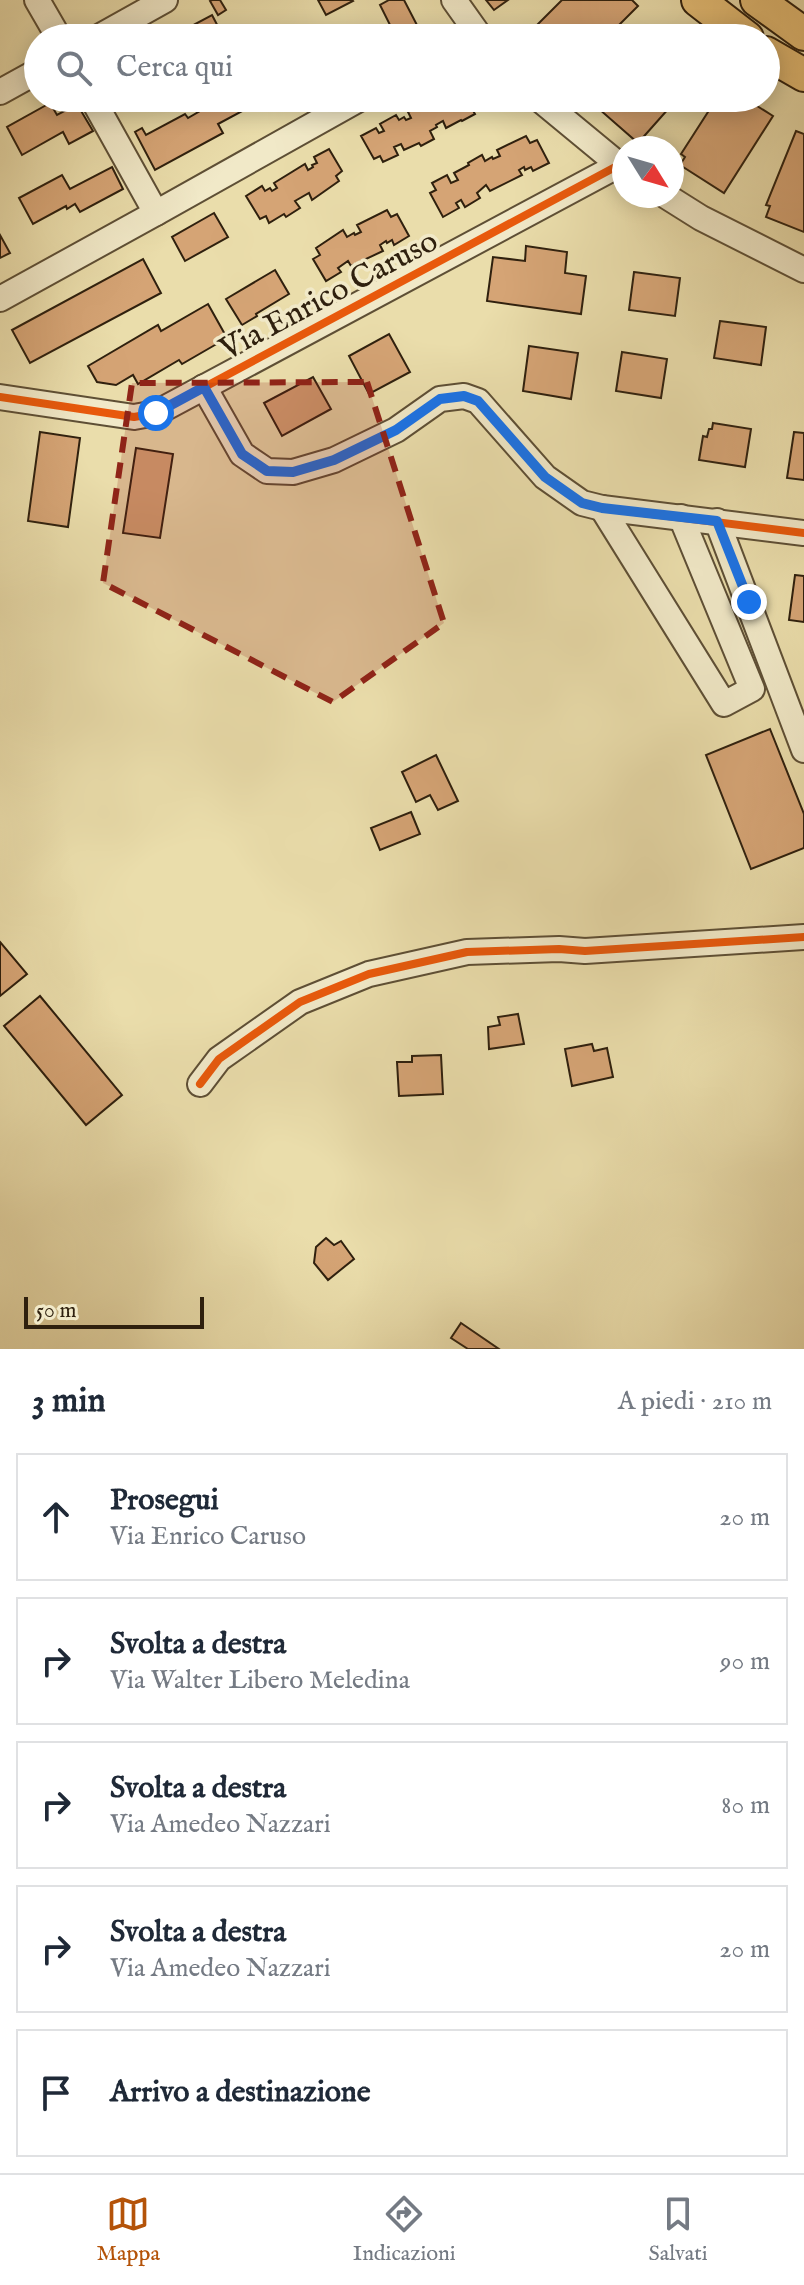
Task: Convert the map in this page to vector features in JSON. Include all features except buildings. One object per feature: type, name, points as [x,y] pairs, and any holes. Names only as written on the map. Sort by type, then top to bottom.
[{"type":"main road","points":[[698,0],[729,24]]},
{"type":"main road","points":[[757,0],[804,34]]},
{"type":"main road","points":[[780,61],[804,75]]},
{"type":"street","points":[[37,0],[51,24]]},
{"type":"street","points":[[122,24],[165,0]]},
{"type":"street","points":[[454,0],[468,24]]},
{"type":"street","points":[[0,92],[24,79]]},
{"type":"street","points":[[100,112],[156,213]]},
{"type":"street","points":[[0,299],[336,112]]},
{"type":"street","points":[[555,112],[612,160]]},
{"type":"street","name":"Via Enrico Caruso","points":[[0,397],[134,417],[156,413],[612,172]]},
{"type":"street","points":[[684,207],[804,270]]},
{"type":"street","points":[[204,387],[242,454],[267,471],[293,472],[334,460],[396,430],[440,399],[464,396],[478,401],[545,477],[582,503],[804,533]]},
{"type":"street","points":[[602,508],[724,704],[752,689],[681,517]]},
{"type":"street","points":[[717,521],[804,750]]},
{"type":"street","points":[[200,1084],[219,1059],[300,1002],[369,974],[467,952],[585,951],[804,937]]},
{"type":"highlighted area","points":[[367,382],[444,623],[333,702],[103,583],[132,383]]},
{"type":"cycle path","points":[[0,397],[134,417],[156,413],[612,169]]},
{"type":"cycle path","points":[[204,387],[242,454],[267,471],[293,472],[334,460],[396,430],[440,399],[464,396],[478,401],[545,477],[582,503],[804,533]]},
{"type":"cycle path","points":[[200,1084],[219,1059],[300,1002],[369,974],[467,952],[585,951],[804,937]]},
{"type":"route","points":[[156,413],[204,387],[242,454],[267,471],[293,472],[334,460],[396,430],[440,399],[464,396],[478,401],[545,477],[582,503],[717,521],[749,602]]}]
